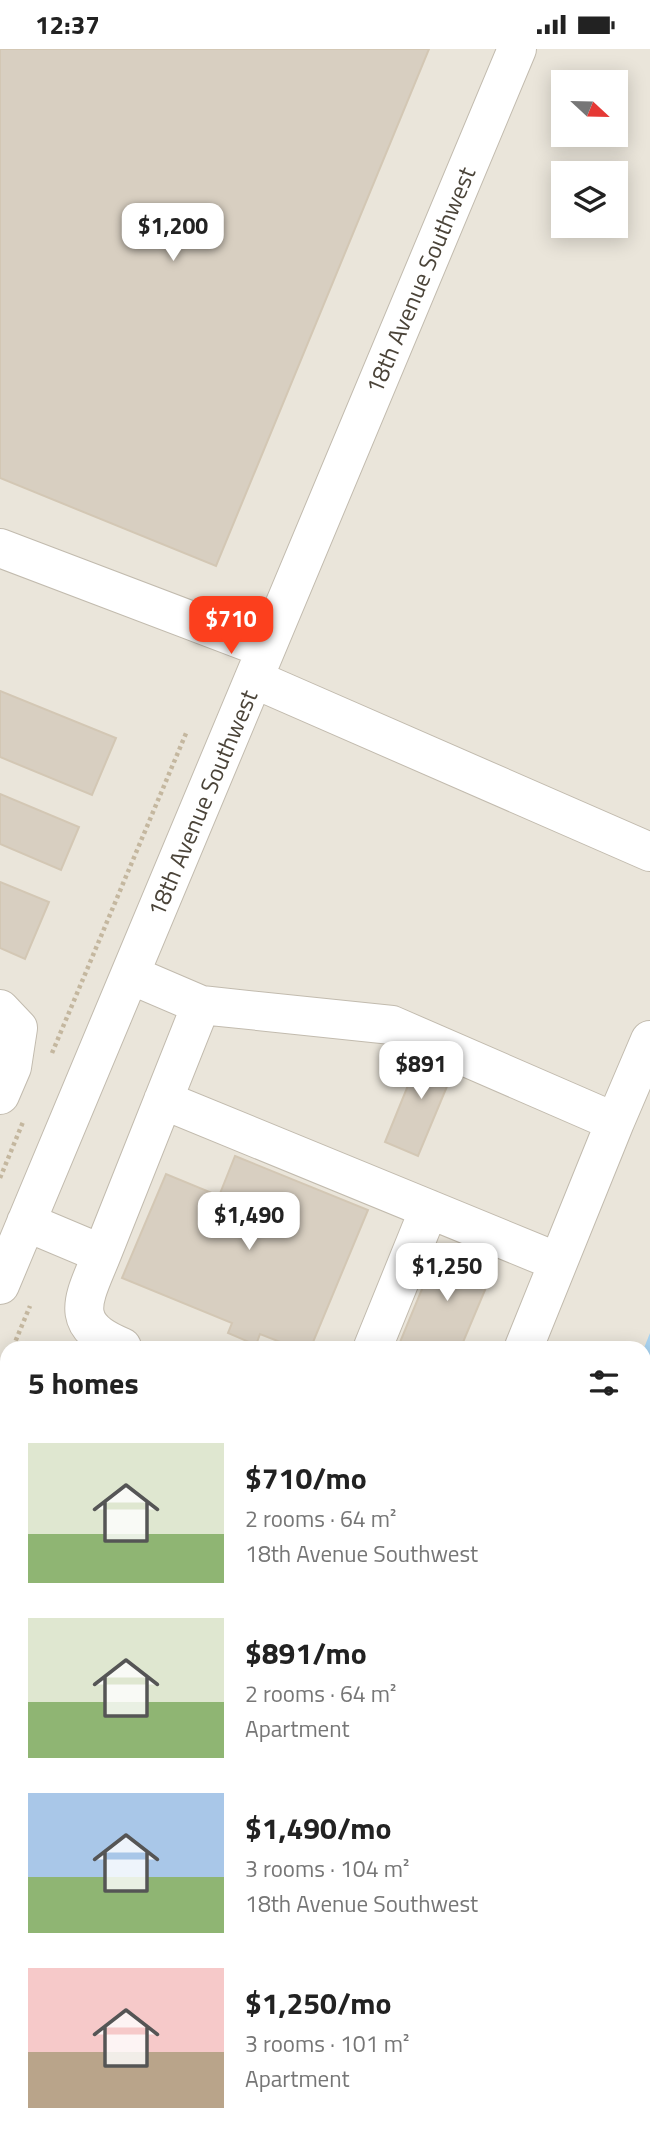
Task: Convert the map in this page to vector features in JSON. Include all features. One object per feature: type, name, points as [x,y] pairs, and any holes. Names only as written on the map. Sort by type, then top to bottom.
[{"type":"street","name":"18th Avenue Southwest","points":[[0,1285],[517,49]]},
{"type":"street","points":[[0,548],[260,664],[650,852]]},
{"type":"street","points":[[131,975],[201,1005],[392,1025],[615,1122]]},
{"type":"street","points":[[111,1341],[92,1331],[83,1316],[83,1301],[201,1005]]},
{"type":"street","points":[[0,1009],[18,1028],[12,1067],[13,1104]]},
{"type":"street","points":[[526,1341],[650,1040]]},
{"type":"street","points":[[163,1100],[558,1262]]},
{"type":"street","points":[[375,1341],[429,1209]]},
{"type":"street","points":[[26,1222],[102,1254]]},
{"type":"path","points":[[48,1063],[187,731]]},
{"type":"path","points":[[0,1178],[13,1104]]},
{"type":"shaded area","points":[[0,49],[650,49],[650,1341],[0,1341]]},
{"type":"building","points":[[0,49],[429,49],[216,566],[0,478]]},
{"type":"building","points":[[0,691],[116,738],[92,795],[0,757]]},
{"type":"building","points":[[0,794],[79,827],[61,870],[0,844]]},
{"type":"building","points":[[0,882],[49,902],[25,959],[0,948]]},
{"type":"building","points":[[424,1046],[458,1060],[418,1156],[385,1142]]},
{"type":"building","points":[[235,1156],[368,1210],[313,1341],[278,1341],[260,1334],[257,1341],[247,1341],[228,1333],[232,1323],[122,1278],[166,1174],[219,1196]]},
{"type":"building","points":[[439,1248],[493,1271],[464,1341],[400,1341]]}]
